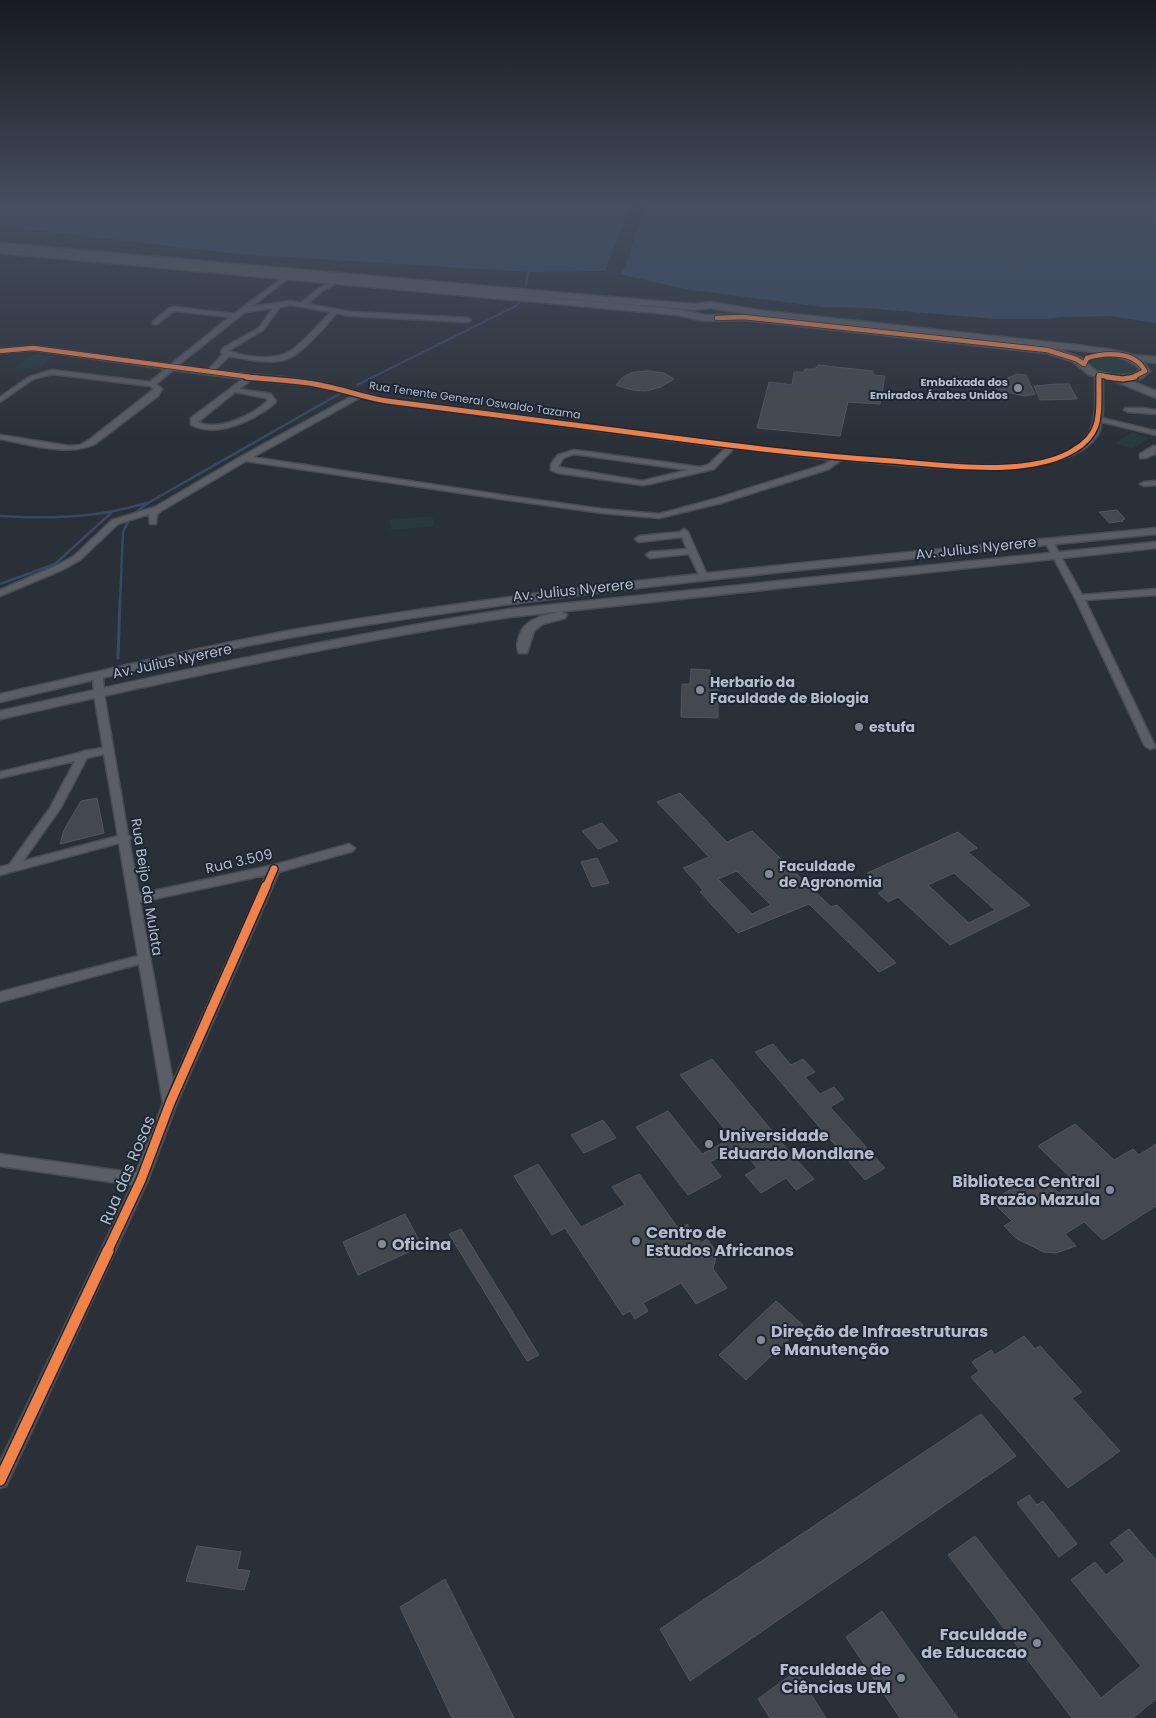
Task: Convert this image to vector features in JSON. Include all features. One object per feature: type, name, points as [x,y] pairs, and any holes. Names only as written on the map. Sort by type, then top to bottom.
[{"type":"main road","points":[[364,283],[694,310],[710,305],[1062,346],[1131,358],[1156,360]]},
{"type":"main road","points":[[392,283],[694,310],[704,318],[744,317],[1047,350],[1076,359],[1084,364],[1088,370],[1099,375],[1114,378],[1156,395]]},
{"type":"main road","points":[[716,318],[725,315],[727,310],[724,308]]},
{"type":"main road","points":[[1084,364],[1087,358],[1107,353]]},
{"type":"main road","points":[[1131,358],[1142,364],[1145,383],[1156,390]]},
{"type":"main road","points":[[1114,378],[1130,378],[1156,368]]},
{"type":"main road","name":"Av. Julius Nyerere","points":[[0,698],[323,628],[565,592],[1156,531]]},
{"type":"main road","name":"Av. Julius Nyerere","points":[[0,715],[186,673],[444,623],[510,613],[1156,545]]},
{"type":"main road","points":[[523,650],[526,630],[533,624],[598,604]]},
{"type":"street","points":[[152,384],[199,344],[279,283]]},
{"type":"street","points":[[303,304],[320,290],[333,283]]},
{"type":"street","points":[[243,311],[278,304],[303,304],[336,312],[367,316],[468,320]]},
{"type":"street","points":[[227,354],[224,352],[225,349],[262,329],[278,304]]},
{"type":"street","points":[[155,323],[170,310],[174,309],[236,316]]},
{"type":"street","points":[[227,354],[261,359],[282,358],[292,352],[336,312]]},
{"type":"street","name":"Rua Tenente General Oswaldo Tazama","points":[[0,351],[34,348],[209,373],[322,385],[359,395],[416,404],[732,446],[828,457],[996,468],[1030,464],[1060,457],[1088,441],[1094,434],[1098,418],[1099,375]]},
{"type":"street","points":[[209,373],[227,354]]},
{"type":"street","points":[[0,400],[31,378],[52,372],[152,384],[158,389],[155,394],[88,445],[70,448],[0,437]]},
{"type":"street","points":[[234,390],[268,396],[272,401],[249,418],[238,423],[208,426],[194,423],[194,420],[250,377]]},
{"type":"street","name":"Rua Tenente General Oswaldo Tazama","points":[[828,457],[955,471],[1025,469],[1063,460],[1085,450],[1100,436],[1104,420],[1106,386],[1114,378]]},
{"type":"street","points":[[0,593],[61,567],[77,558],[115,522],[158,509],[255,452],[359,395]]},
{"type":"street","points":[[1128,410],[1156,412]]},
{"type":"street","points":[[1104,420],[1156,432]]},
{"type":"street","points":[[702,470],[574,452],[558,457],[554,462],[554,468],[558,471],[642,483],[702,470],[711,467],[732,446]]},
{"type":"street","points":[[1143,456],[1156,448]]},
{"type":"street","points":[[255,452],[257,458],[265,462]]},
{"type":"street","points":[[245,458],[508,498],[602,511],[659,516],[718,501],[826,467],[838,459]]},
{"type":"street","points":[[1144,484],[1156,483]]},
{"type":"street","points":[[152,522],[153,515],[158,509]]},
{"type":"street","points":[[639,539],[684,533],[704,577]]},
{"type":"street","points":[[1049,542],[1079,598],[1150,746]]},
{"type":"street","points":[[650,555],[692,551]]},
{"type":"street","points":[[1079,598],[1156,592]]},
{"type":"street","name":"Rua Beijo da Mulata","points":[[98,677],[99,694],[125,838],[143,959],[170,1102]]},
{"type":"street","points":[[0,775],[84,754],[108,750]]},
{"type":"street","points":[[13,868],[55,809],[84,754]]},
{"type":"street","points":[[0,871],[125,838]]},
{"type":"street","name":"Rua 3.509","points":[[135,899],[274,869],[348,848]]},
{"type":"street","name":"Rua das Rosas","points":[[0,1480],[141,1180],[170,1102],[274,869]]},
{"type":"street","points":[[0,997],[143,959]]},
{"type":"street","points":[[1,1160],[141,1180]]},
{"type":"green space","points":[[34,354],[55,356],[36,370],[15,368]]},
{"type":"green space","points":[[1102,357],[1124,359],[1133,363],[1140,371],[1129,376],[1105,374],[1093,367],[1091,362]]},
{"type":"green space","points":[[1132,432],[1149,438],[1132,449],[1115,443]]},
{"type":"green space","points":[[432,516],[435,526],[391,530],[389,520]]},
{"type":"water","points":[[659,283],[1156,283],[1156,323],[1110,316],[996,319],[866,308],[822,307],[685,289]]},
{"type":"building","points":[[818,365],[873,371],[874,375],[885,376],[880,404],[848,402],[840,436],[757,428],[769,382],[792,385],[794,372],[815,369]]},
{"type":"building","points":[[649,371],[664,373],[674,379],[661,387],[646,391],[632,390],[616,385],[623,377],[633,372]]},
{"type":"building","points":[[1017,374],[1026,375],[1035,394],[1025,396],[1001,391],[991,385]]},
{"type":"building","points":[[1069,384],[1077,399],[1040,400],[1034,386]]},
{"type":"building","points":[[1117,510],[1125,519],[1123,521],[1109,523],[1099,512]]},
{"type":"building","name":"Herbario da Faculdade de Biologia","points":[[691,669],[710,670],[710,685],[718,685],[718,718],[681,717],[682,684],[690,684]]},
{"type":"building","points":[[680,793],[727,842],[752,831],[831,907],[837,905],[896,963],[879,972],[809,904],[738,933],[700,892],[703,890],[683,868],[709,857],[657,802]],"holes":[[[737,871],[771,905],[752,914],[718,879]]]},
{"type":"building","points":[[97,798],[104,833],[60,844],[64,830],[81,801]]},
{"type":"building","points":[[602,823],[618,841],[598,849],[582,831]]},
{"type":"building","points":[[958,832],[977,848],[968,852],[1030,905],[950,945],[898,897],[888,902],[878,893],[885,889],[867,873]],"holes":[[[954,873],[995,910],[969,923],[928,885]]]},
{"type":"building","points":[[597,858],[609,883],[592,887],[581,862]]},
{"type":"building","points":[[773,1044],[791,1065],[803,1059],[815,1072],[805,1077],[820,1094],[834,1087],[844,1099],[830,1107],[885,1168],[865,1180],[755,1052]]},
{"type":"building","points":[[712,1059],[814,1179],[796,1190],[786,1178],[761,1193],[745,1175],[757,1168],[740,1146],[710,1162],[721,1177],[688,1195],[636,1127],[668,1111],[702,1154],[732,1138],[680,1075]]},
{"type":"building","points":[[603,1120],[616,1138],[584,1153],[571,1135]]},
{"type":"building","name":"Biblioteca Central Brazão Mazula","points":[[1075,1124],[1114,1160],[1133,1149],[1139,1155],[1156,1144],[1156,1206],[1103,1240],[1084,1222],[1065,1234],[1076,1246],[1056,1253],[1044,1252],[1017,1239],[1004,1226],[1012,1221],[992,1201],[1019,1184],[1023,1188],[1042,1176],[1059,1193],[1075,1182],[1038,1146]]},
{"type":"building","name":"Centro de Estudos Africanos","points":[[538,1164],[581,1227],[625,1205],[612,1187],[639,1174],[679,1229],[687,1224],[701,1243],[707,1239],[717,1253],[713,1269],[727,1288],[696,1304],[681,1283],[643,1303],[648,1311],[635,1319],[630,1311],[623,1315],[565,1228],[552,1235],[514,1176]]},
{"type":"building","name":"Oficina","points":[[405,1214],[422,1246],[358,1275],[343,1242]]},
{"type":"building","name":"Oficina","points":[[461,1229],[539,1355],[527,1361],[449,1234]]},
{"type":"building","name":"Direção de Infraestruturas e Manutenção","points":[[776,1301],[803,1325],[746,1380],[719,1355]]},
{"type":"building","points":[[1024,1336],[1035,1349],[1040,1346],[1082,1392],[1072,1398],[1120,1451],[1068,1488],[971,1377],[979,1371],[972,1362],[991,1350],[995,1355]]},
{"type":"building","points":[[981,1414],[1016,1456],[690,1681],[660,1629]]},
{"type":"building","points":[[1029,1495],[1037,1505],[1043,1501],[1077,1544],[1059,1557],[1017,1503]]},
{"type":"building","name":"Faculdade de Educacao","points":[[1129,1529],[1156,1560],[1156,1699],[1133,1718],[1072,1718],[948,1555],[975,1536],[1101,1698],[1141,1666],[1071,1580],[1095,1562],[1106,1575],[1125,1561],[1110,1543]]},
{"type":"building","points":[[197,1546],[241,1552],[237,1569],[250,1571],[244,1590],[186,1581]]},
{"type":"building","points":[[445,1579],[514,1718],[452,1718],[400,1607]]},
{"type":"building","name":"Faculdade de Ciências UEM","points":[[882,1611],[958,1718],[900,1718],[846,1637]]},
{"type":"building","name":"Faculdade de Ciências UEM","points":[[796,1671],[826,1718],[770,1718],[758,1699]]},
{"type":"waterway","points":[[371,378],[516,306],[522,299]]},
{"type":"waterway","points":[[357,385],[371,378]]},
{"type":"waterway","points":[[120,602],[123,532],[131,516],[148,503],[341,393]]},
{"type":"waterway","points":[[0,516],[74,516],[110,512],[146,503]]},
{"type":"waterway","points":[[0,584],[55,564],[111,513]]},
{"type":"waterway","points":[[118,658],[120,600]]},
{"type":"cycle path","points":[[0,351],[33,348],[209,373],[322,385],[383,400],[732,446],[828,457],[975,467],[1012,466],[1043,462],[1072,452],[1088,441],[1094,434],[1098,418],[1099,375],[1117,379],[1129,379],[1145,371],[1136,360],[1120,355],[1093,356],[1087,358],[1084,364],[1076,359],[1047,350],[744,317],[717,318]]},
{"type":"cycle path","points":[[0,1480],[141,1180],[170,1103],[274,869]]},
{"type":"place","name":"Embaixada dos Emirados Árabes Unidos","points":[[1018,388]]},
{"type":"place","name":"Herbario da Faculdade de Biologia","points":[[700,690]]},
{"type":"place","name":"estufa","points":[[859,727]]},
{"type":"place","name":"Faculdade de Agronomia","points":[[769,874]]},
{"type":"place","name":"Universidade Eduardo Mondlane","points":[[709,1144]]},
{"type":"place","name":"Biblioteca Central Brazão Mazula","points":[[1110,1190]]},
{"type":"place","name":"Centro de Estudos Africanos","points":[[636,1241]]},
{"type":"place","name":"Oficina","points":[[382,1244]]},
{"type":"place","name":"Direção de Infraestruturas e Manutenção","points":[[761,1340]]},
{"type":"place","name":"Faculdade de Educacao","points":[[1037,1643]]},
{"type":"place","name":"Faculdade de Ciências UEM","points":[[901,1678]]}]
